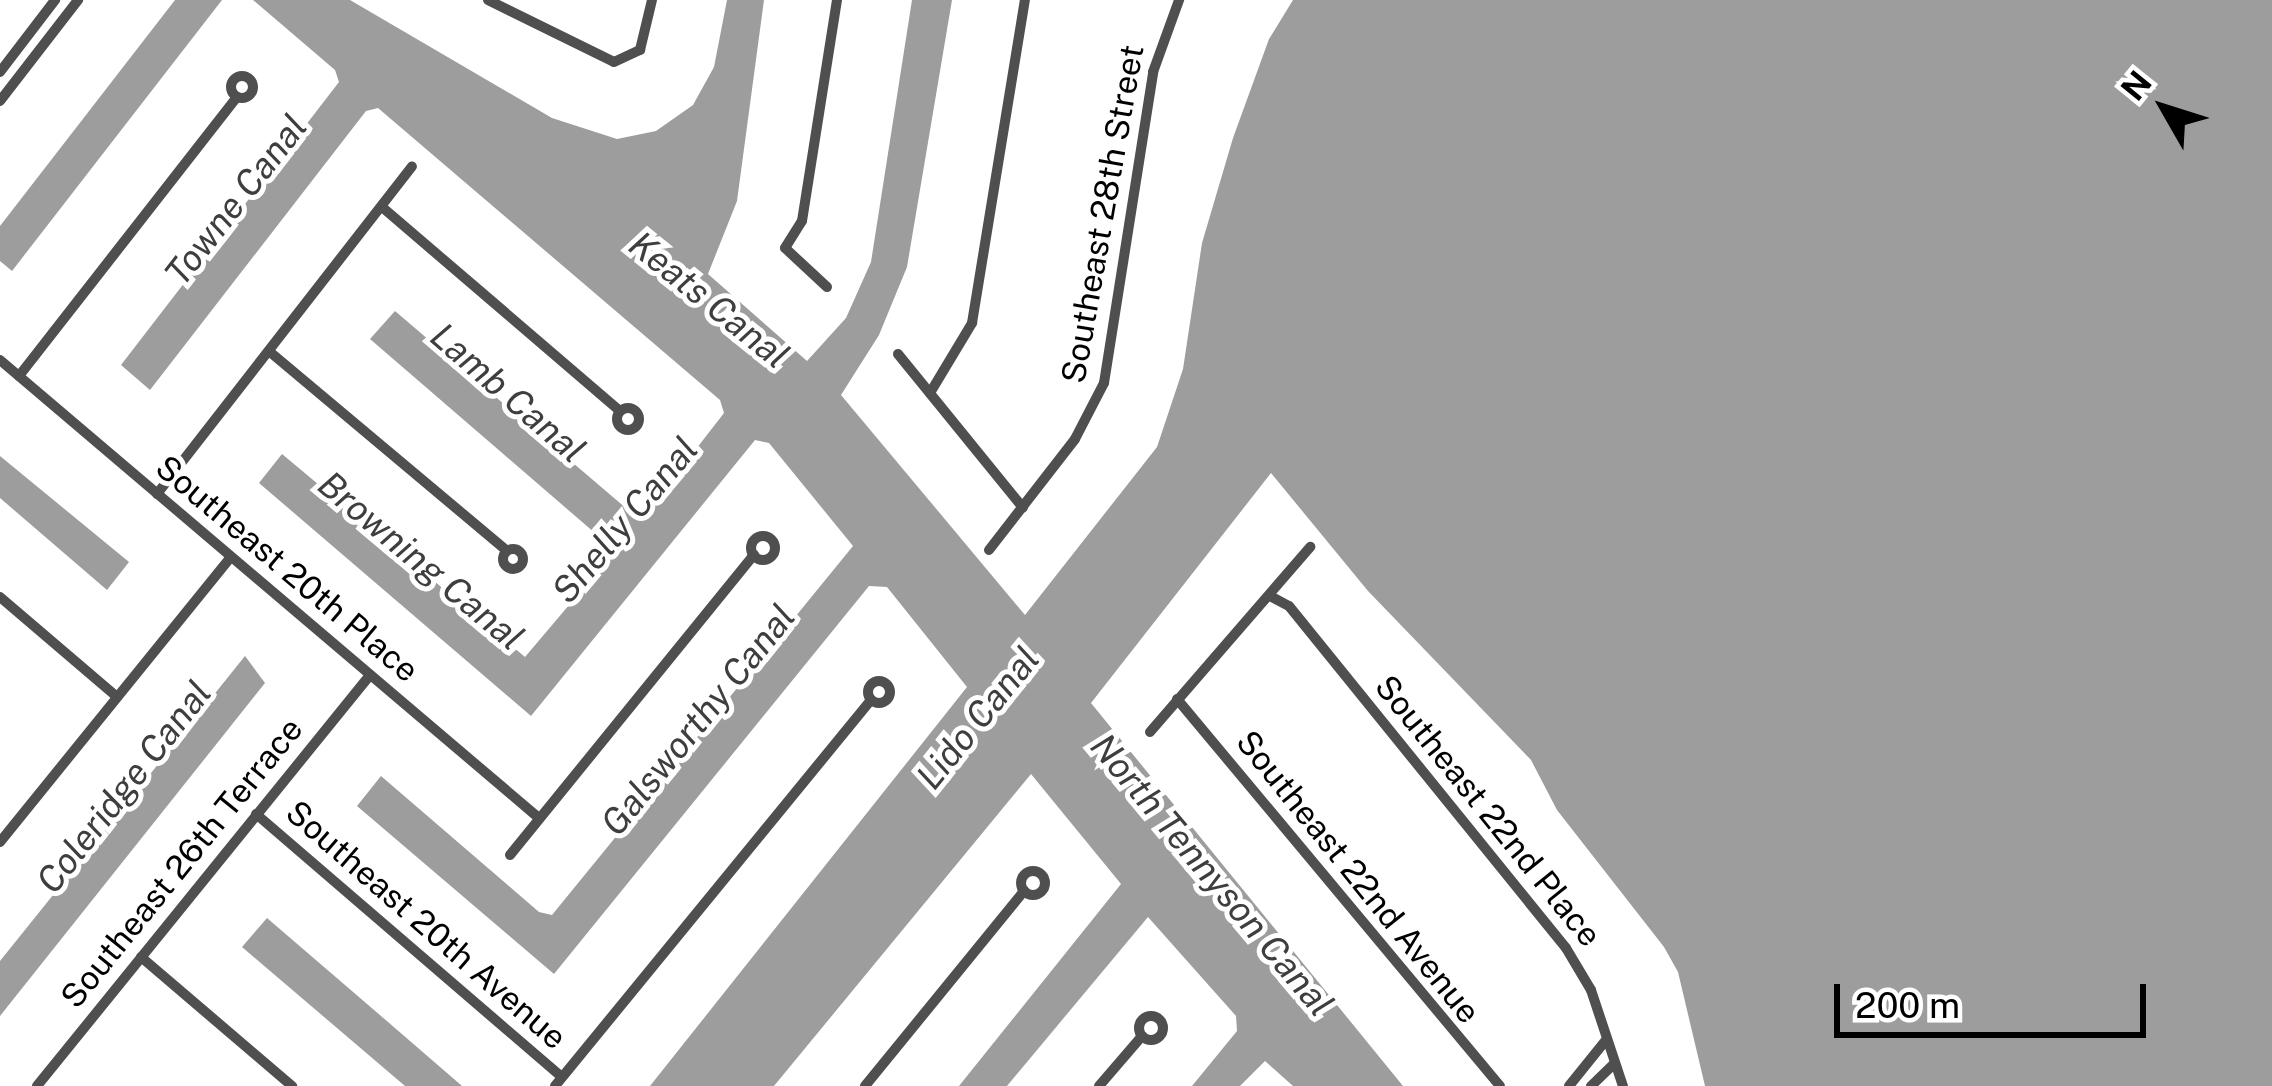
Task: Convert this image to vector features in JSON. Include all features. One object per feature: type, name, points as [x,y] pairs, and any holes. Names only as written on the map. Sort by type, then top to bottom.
[{"type":"street","points":[[0,72],[55,0]]},
{"type":"street","points":[[0,101],[78,0]]},
{"type":"street","points":[[488,0],[575,47],[627,62],[640,50],[652,0]]},
{"type":"street","points":[[827,287],[785,248],[802,221],[837,0]]},
{"type":"street","points":[[930,393],[971,323],[1025,0]]},
{"type":"street","name":"Southeast 28th Street","points":[[989,550],[1075,439],[1104,383],[1153,72],[1179,0]]},
{"type":"street","points":[[19,376],[237,97]]},
{"type":"street","points":[[157,494],[412,167]]},
{"type":"street","points":[[382,207],[620,411]]},
{"type":"street","points":[[270,352],[507,551]]},
{"type":"street","points":[[898,354],[1023,508]]},
{"type":"street","name":"Southeast 20th Place","points":[[0,360],[539,818]]},
{"type":"street","points":[[1150,732],[1310,547]]},
{"type":"street","points":[[510,855],[754,555]]},
{"type":"street","points":[[1,838],[231,557]]},
{"type":"street","name":"Southeast 22nd Place","points":[[1270,596],[1289,606],[1566,948],[1623,1086]]},
{"type":"street","points":[[0,597],[117,697]]},
{"type":"street","name":"Southeast 26th Terrace","points":[[37,1086],[370,675]]},
{"type":"street","name":"Southeast 22nd Avenue","points":[[1178,699],[1500,1086]]},
{"type":"street","points":[[558,1082],[871,700]]},
{"type":"street","name":"Southeast 20th Avenue","points":[[256,814],[558,1082]]},
{"type":"street","points":[[865,1086],[1024,891]]},
{"type":"street","points":[[141,956],[292,1086]]},
{"type":"street","points":[[1099,1086],[1142,1036]]},
{"type":"street","points":[[1569,1086],[1606,1040]]},
{"type":"street","points":[[1591,1086],[1615,1063]]},
{"type":"water","points":[[175,0],[222,0],[12,271],[0,261],[0,226]]},
{"type":"water","points":[[253,0],[350,0],[552,118],[617,139],[656,131],[693,105],[714,67],[727,0],[764,0],[737,201],[708,274],[807,361],[846,318],[871,262],[912,0],[952,0],[907,267],[879,335],[841,395],[1025,615],[1157,447],[1183,369],[1202,243],[1233,138],[1269,39],[1293,0],[2272,0],[2272,1086],[1705,1086],[1678,972],[1664,947],[1557,810],[1531,760],[1368,591],[1271,473],[1091,703],[1403,1086],[1293,1086],[1265,1061],[1240,1086],[1192,1086],[1237,1031],[1236,1016],[1148,917],[1007,1086],[959,1086],[1121,884],[1031,774],[774,1086],[650,1086],[967,687],[887,587],[869,586],[554,974],[357,806],[381,776],[539,912],[552,915],[853,546],[769,443],[755,440],[531,716],[259,483],[282,454],[525,657],[608,559],[610,546],[370,339],[395,311],[634,515],[648,511],[724,413],[720,400],[378,108],[366,111],[150,390],[121,365],[339,82],[335,70]]},
{"type":"water","points":[[0,456],[129,562],[107,590],[0,498]]},
{"type":"water","points":[[245,656],[265,683],[0,1016],[0,961]]},
{"type":"water","points":[[267,918],[462,1086],[405,1086],[242,947]]},
{"type":"water label","name":"Towne Canal","points":[[236,200]]},
{"type":"water label","name":"Keats Canal","points":[[709,300]]},
{"type":"water label","name":"Lamb Canal","points":[[508,393]]},
{"type":"water label","name":"Shelly Canal","points":[[625,520]]},
{"type":"water label","name":"Browning Canal","points":[[421,561]]},
{"type":"water label","name":"Lido Canal","points":[[978,718]]},
{"type":"water label","name":"Galsworthy Canal","points":[[698,720]]},
{"type":"water label","name":"Coleridge Canal","points":[[124,787]]},
{"type":"water label","name":"North Tennyson Canal","points":[[1212,875]]}]
